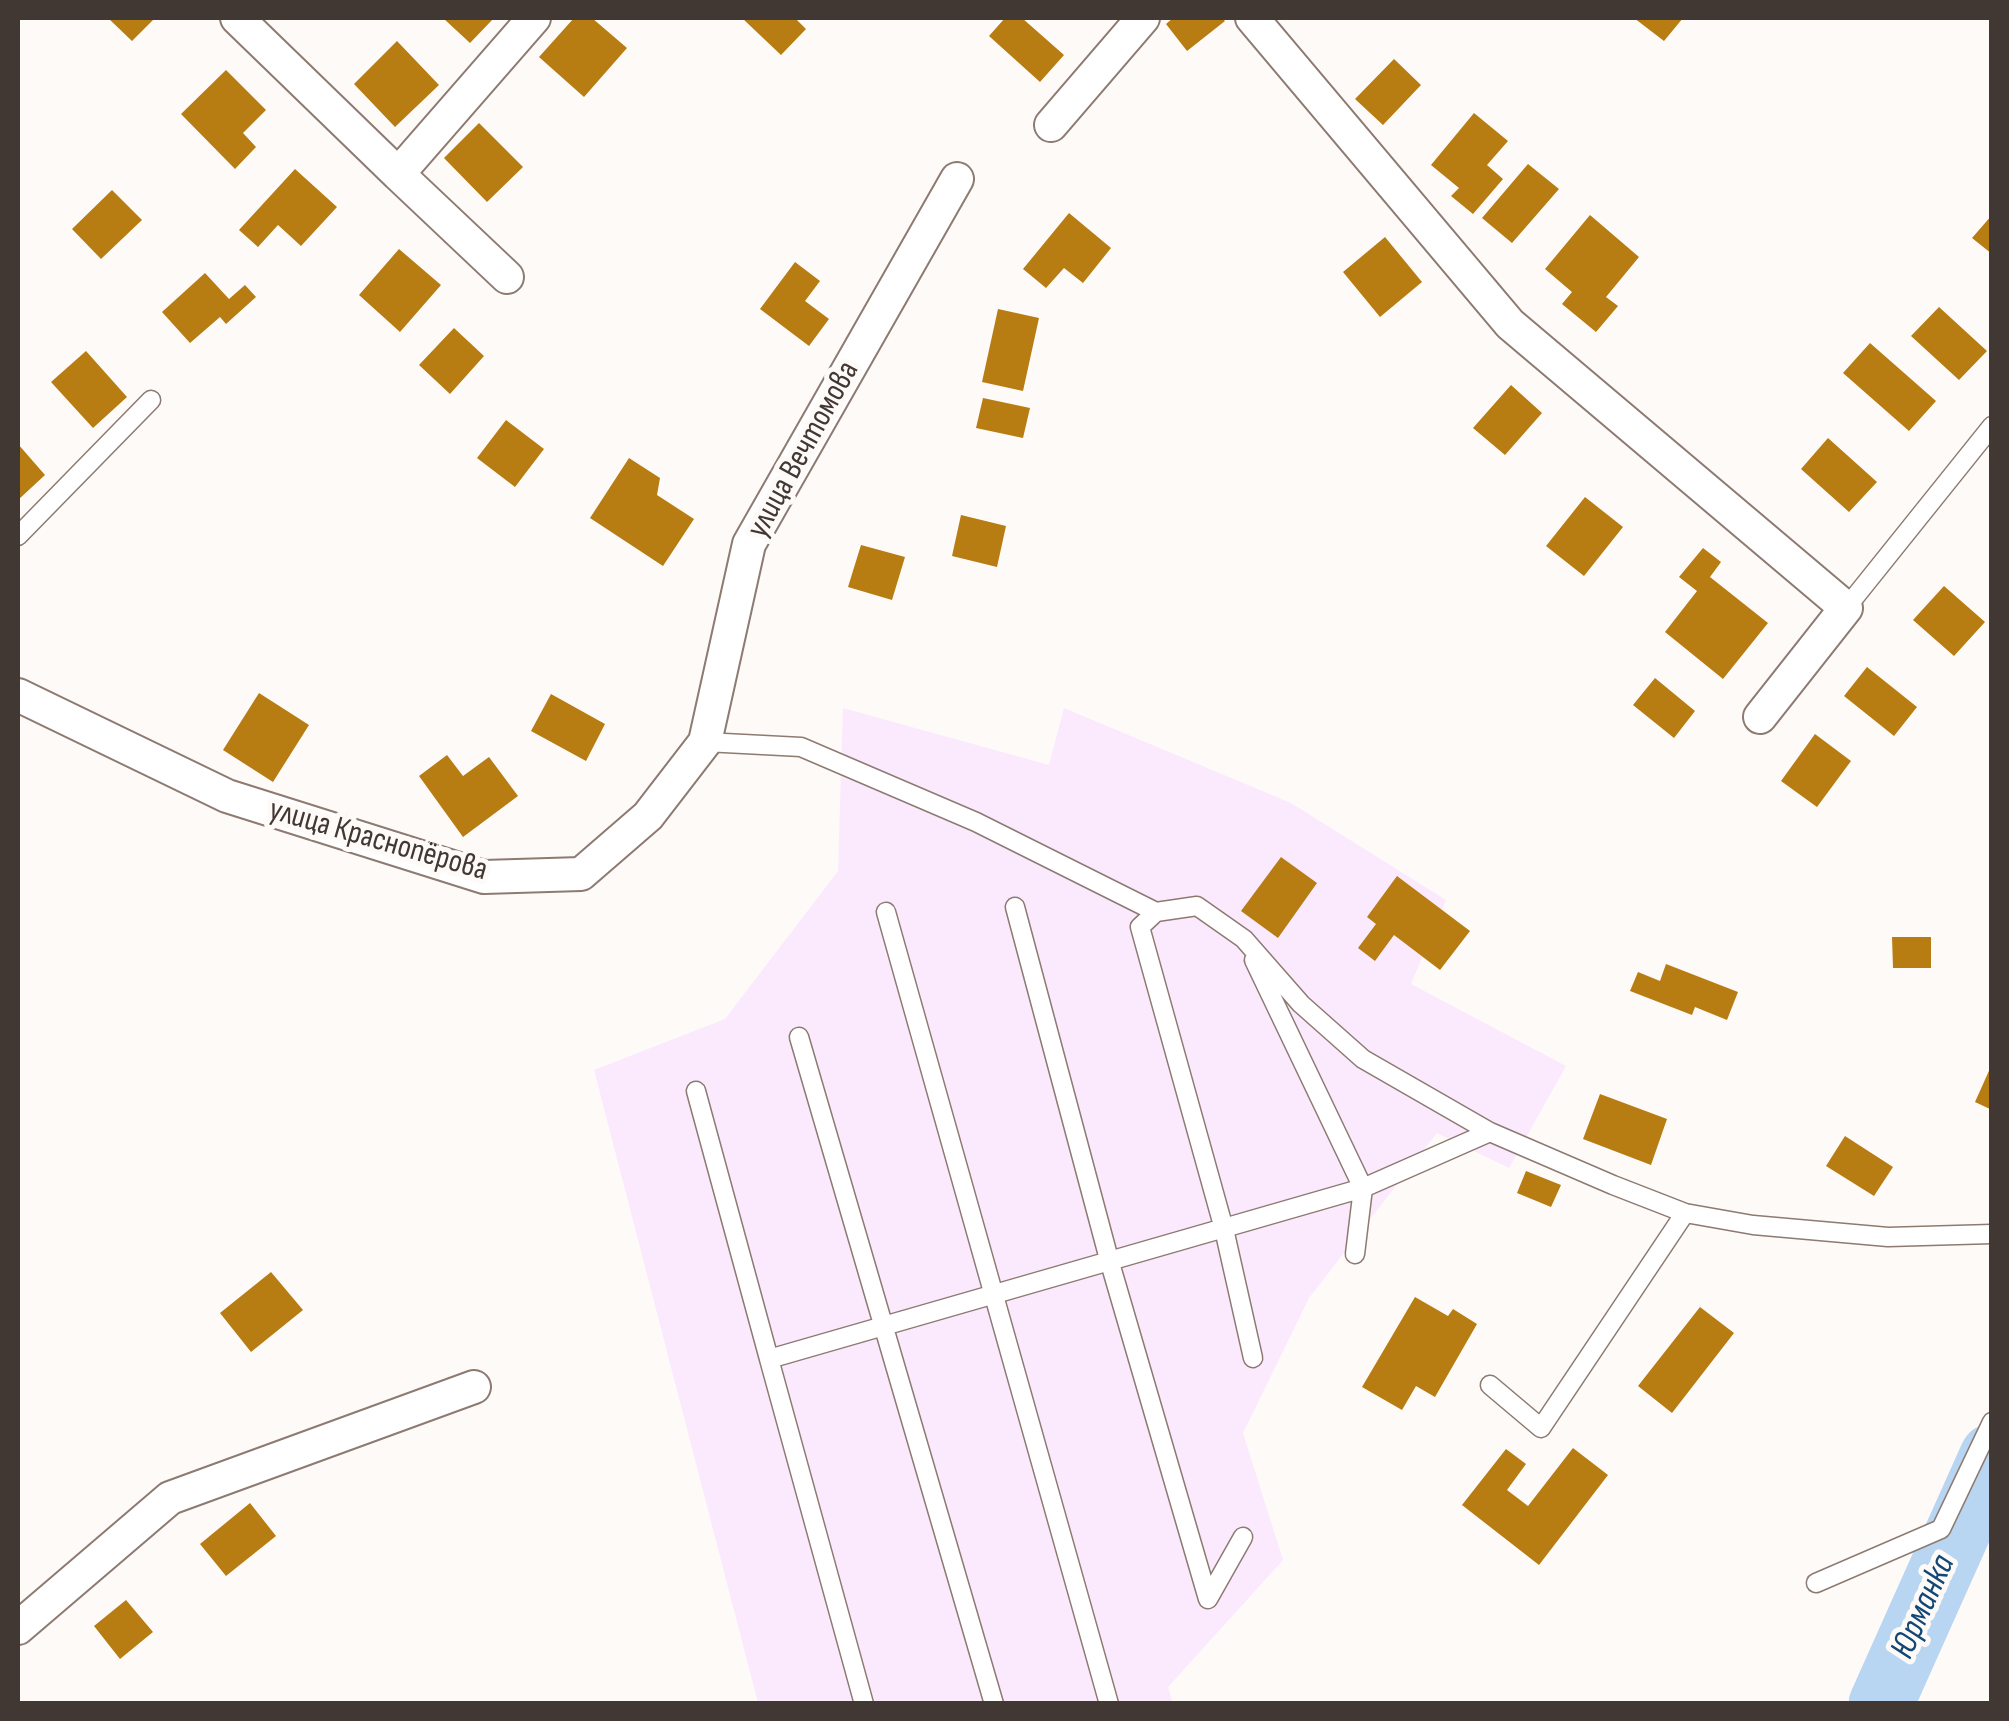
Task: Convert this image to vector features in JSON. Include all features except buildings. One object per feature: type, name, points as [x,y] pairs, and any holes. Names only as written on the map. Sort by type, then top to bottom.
[{"type":"street","points":[[238,18],[506,277]]},
{"type":"street","points":[[398,174],[534,18]]},
{"type":"street","points":[[1051,125],[1143,18]]},
{"type":"street","points":[[1252,18],[1510,324],[1846,608],[1760,717]]},
{"type":"street","name":"улица Вечтомова","points":[[705,742],[749,544],[957,180]]},
{"type":"street","name":"улица Краснопёрова","points":[[18,695],[227,796],[484,877],[581,874],[648,816],[705,742]]},
{"type":"street","points":[[18,1628],[170,1498],[474,1387]]},
{"type":"lane","points":[[18,536],[151,400]]},
{"type":"lane","points":[[1846,608],[1992,426]]},
{"type":"lane","points":[[705,742],[802,747],[976,822],[1156,912]]},
{"type":"lane","points":[[1254,1358],[1224,1228],[1140,927],[1156,912],[1197,906],[1244,940],[1301,1004],[1363,1060],[1490,1132],[1686,1213],[1888,1237],[1992,1234]]},
{"type":"lane","points":[[1015,907],[1110,1263],[1208,1599],[1243,1537]]},
{"type":"lane","points":[[886,912],[1110,1704]]},
{"type":"lane","points":[[1244,940],[1364,1188],[1355,1254]]},
{"type":"lane","points":[[798,1037],[994,1704]]},
{"type":"lane","points":[[696,1091],[864,1704]]},
{"type":"lane","points":[[769,1359],[1364,1188],[1490,1132]]},
{"type":"lane","points":[[1490,1386],[1541,1428],[1686,1213]]},
{"type":"lane","points":[[1816,1583],[1941,1529],[1992,1422]]},
{"type":"shaded area","points":[[843,708],[1049,765],[1064,708],[1291,803],[1446,900],[1411,984],[1566,1066],[1509,1168],[1437,1133],[1309,1298],[1243,1433],[1283,1560],[1168,1687],[1173,1704],[758,1703],[594,1070],[725,1019],[838,871]]},
{"type":"waterway","name":"Юрманка","points":[[1881,1704],[1992,1456]]}]
